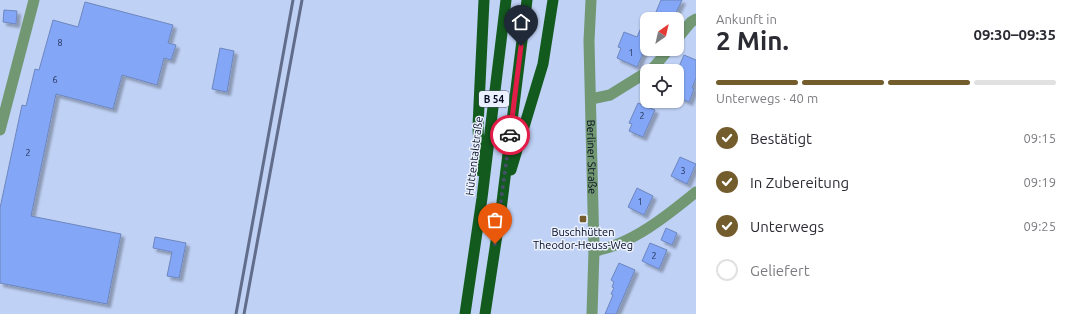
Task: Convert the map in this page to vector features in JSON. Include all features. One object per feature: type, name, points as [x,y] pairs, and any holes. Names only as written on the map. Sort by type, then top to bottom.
[{"type":"highway","points":[[482,198],[478,126],[484,0]]},
{"type":"highway","name":"Hüttentalstraße","points":[[464,314],[482,198],[506,0]]},
{"type":"highway","name":"B 54","points":[[485,314],[502,202],[527,0]]},
{"type":"highway","points":[[502,202],[543,64],[553,0]]},
{"type":"street","points":[[0,130],[34,0]]},
{"type":"street","name":"Berliner Straße","points":[[591,0],[589,40],[594,252],[592,314]]},
{"type":"street","points":[[684,30],[691,22],[696,19]]},
{"type":"street","points":[[656,64],[663,56]]},
{"type":"street","points":[[591,98],[610,96],[640,76]]},
{"type":"street","points":[[594,252],[610,249],[664,218],[696,192]]},
{"type":"building","points":[[661,0],[682,0],[676,12],[656,12]]},
{"type":"building","points":[[85,2],[173,25],[168,43],[176,45],[171,60],[164,58],[157,85],[122,75],[113,109],[56,94],[31,216],[121,234],[107,304],[0,283],[0,208],[22,105],[26,106],[35,69],[39,70],[53,20],[78,27]]},
{"type":"building","points":[[4,10],[17,11],[16,24],[3,22]]},
{"type":"building","points":[[640,30],[640,56],[642,56],[637,67],[617,58],[621,48],[618,47],[624,32],[637,37]]},
{"type":"building","points":[[220,48],[234,51],[227,92],[212,89]]},
{"type":"building","points":[[684,55],[696,60],[696,78],[689,102],[684,100],[684,64],[680,64]]},
{"type":"building","points":[[638,103],[640,104],[640,108],[650,108],[655,110],[643,137],[629,131],[632,124],[629,123]]},
{"type":"building","points":[[680,157],[696,164],[687,184],[671,176]]},
{"type":"building","points":[[637,188],[653,196],[644,215],[628,207]]},
{"type":"building","points":[[666,228],[677,233],[672,245],[661,240]]},
{"type":"building","points":[[155,237],[186,243],[179,278],[167,276],[172,252],[153,248]]},
{"type":"building","points":[[650,243],[667,250],[659,269],[642,261]]},
{"type":"building","points":[[619,263],[635,270],[616,314],[605,314],[613,295],[611,294],[614,288],[612,287],[614,282],[611,280]]},
{"type":"railway","points":[[236,314],[293,0]]},
{"type":"railway","points":[[244,314],[302,0]]},
{"type":"way so far","points":[[495,244],[502,202],[510,135]]},
{"type":"place","name":"Buschhütten Theodor-Heuss-Weg","points":[[583,219]]},
{"type":"route","points":[[510,135],[521,46]]}]
